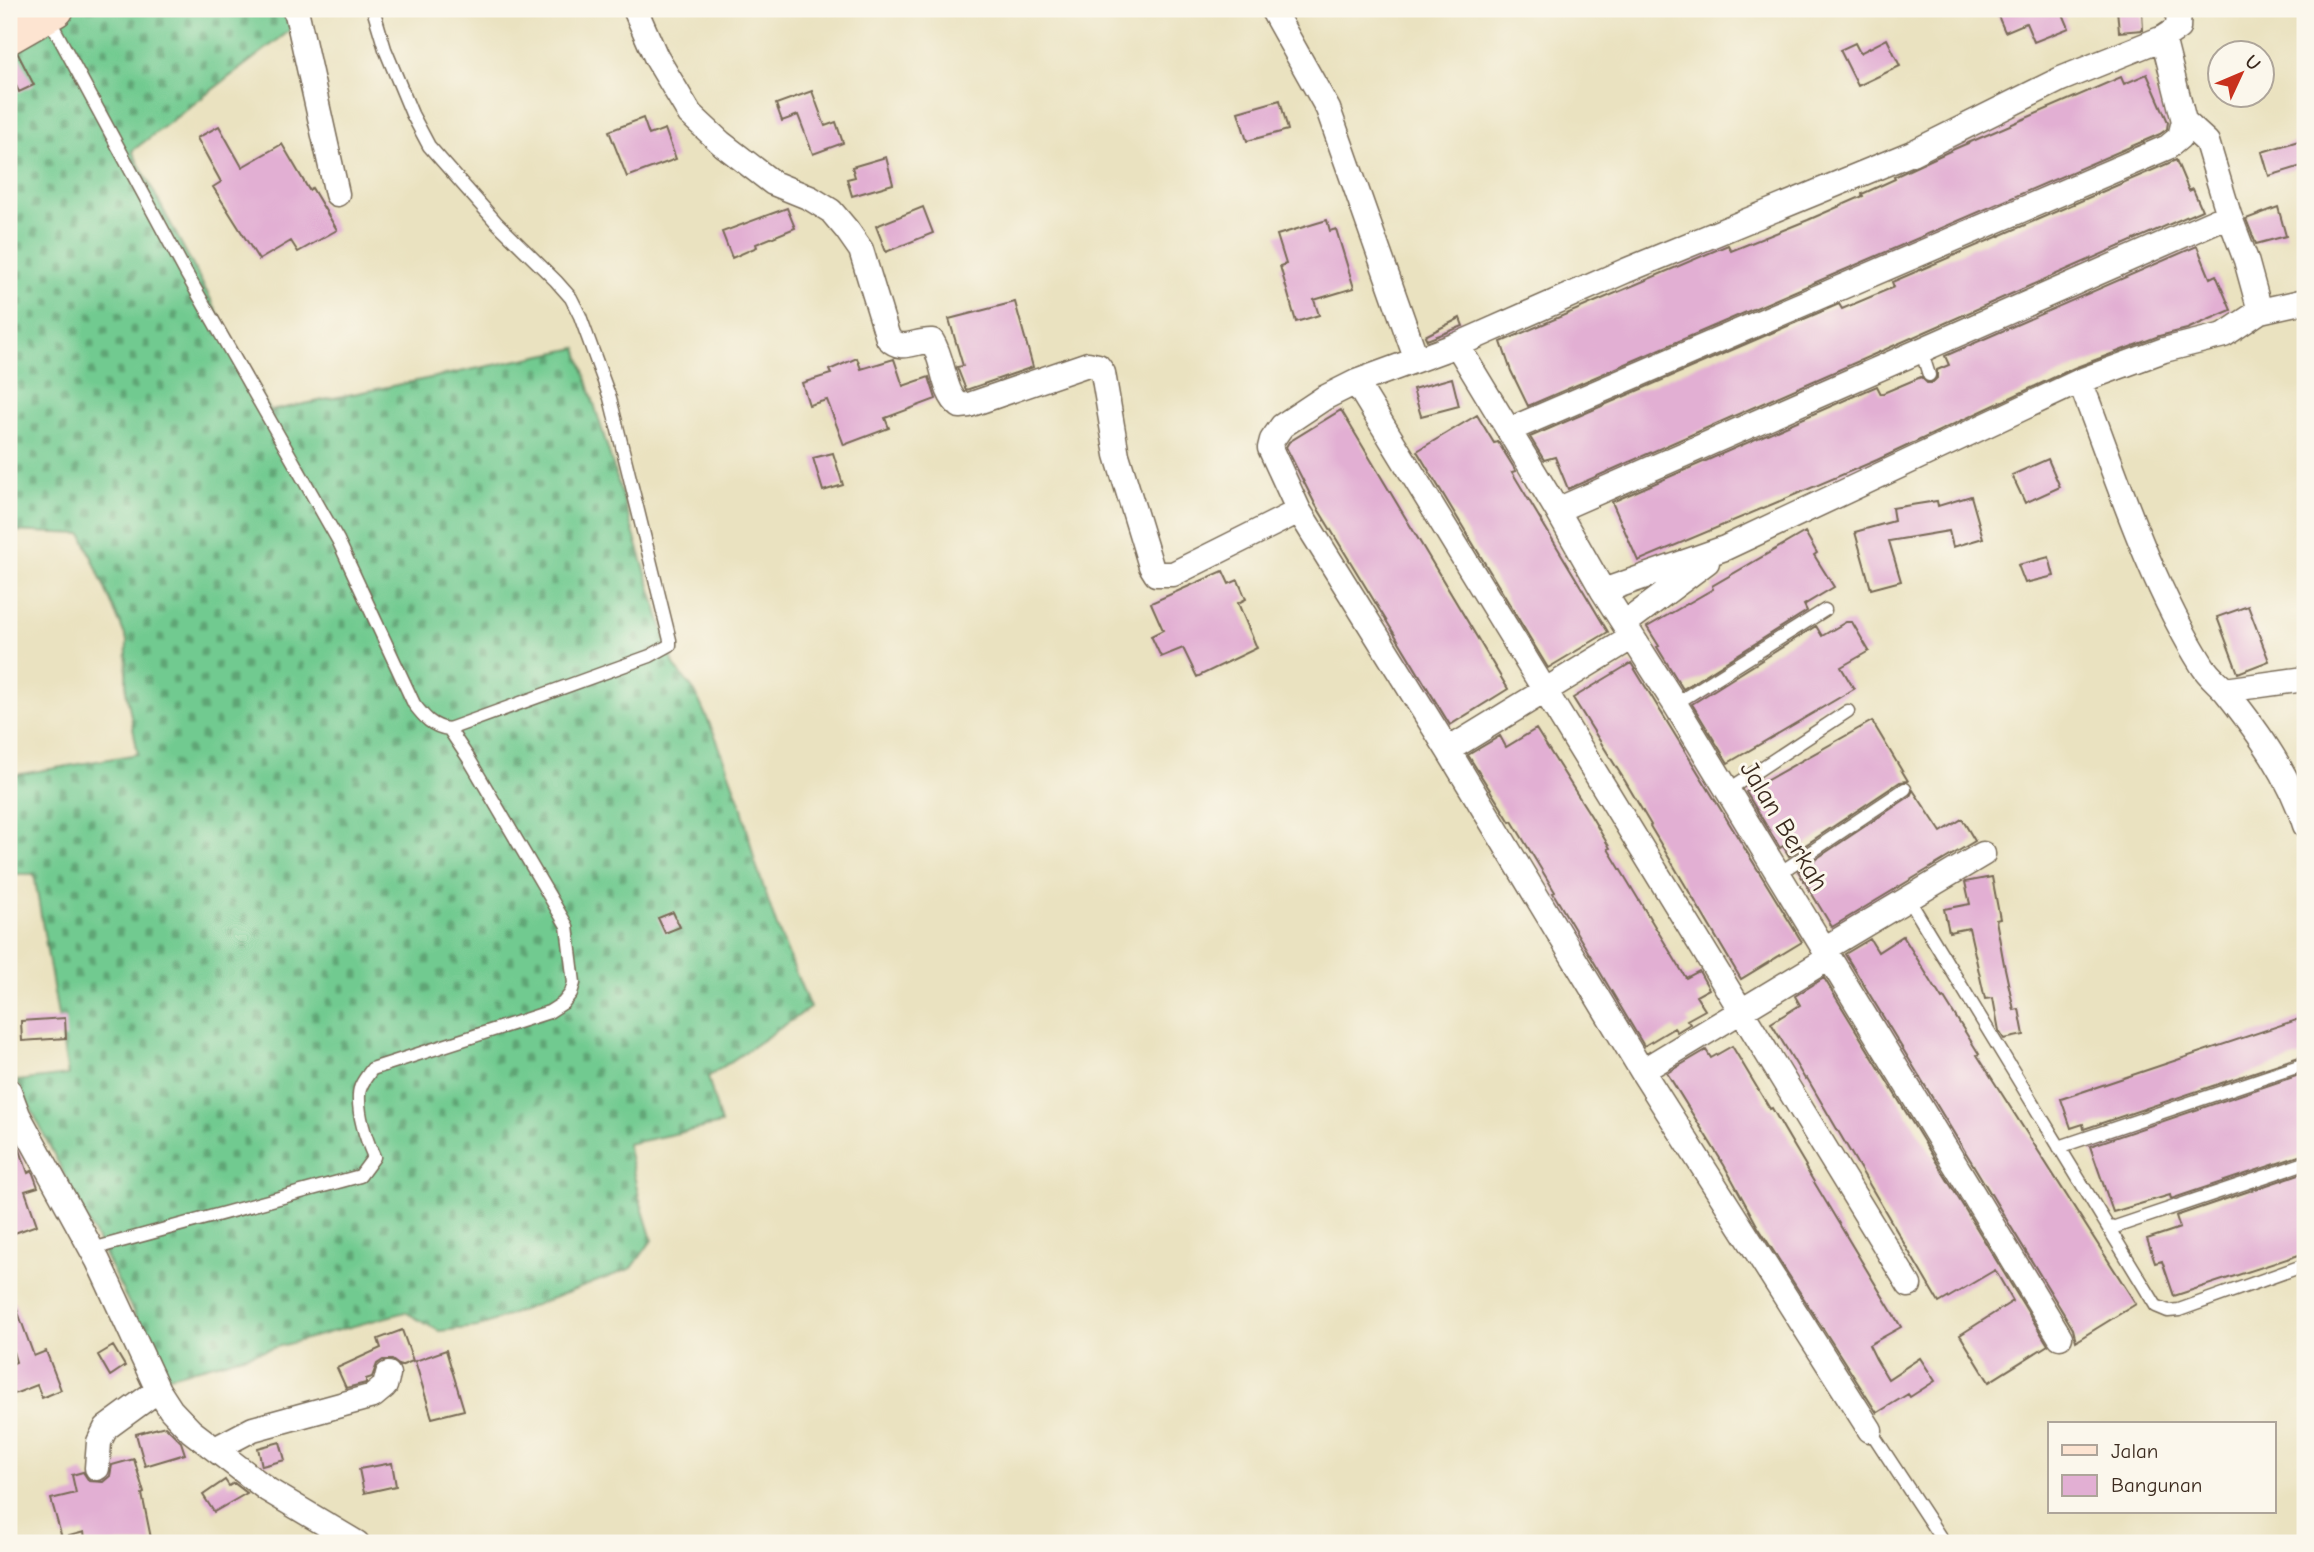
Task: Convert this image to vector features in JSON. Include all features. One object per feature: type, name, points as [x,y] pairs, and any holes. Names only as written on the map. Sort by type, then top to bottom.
[{"type":"street","points":[[294,9],[337,194]]},
{"type":"street","points":[[635,9],[656,57],[690,114],[721,143],[773,183],[810,198],[831,211],[847,230],[861,250],[888,338],[895,345],[905,346],[932,341],[938,351],[952,399],[960,406],[1088,364],[1098,366],[1103,373],[1116,455],[1151,566],[1156,574],[1174,574],[1298,511]]},
{"type":"street","points":[[1272,9],[1328,109],[1416,358]]},
{"type":"street","points":[[1870,1430],[1642,1072],[1448,750],[1298,511],[1270,448],[1282,426],[1324,398],[1356,382],[1457,345],[1661,256],[1912,153],[2061,79],[2163,38],[2178,28],[2179,9]]},
{"type":"street","points":[[9,36],[52,12]]},
{"type":"street","points":[[1509,430],[2168,148],[2180,137],[2184,121],[2163,38]]},
{"type":"street","points":[[2184,121],[2207,142],[2246,260],[2259,311]]},
{"type":"street","points":[[1557,510],[2229,215]]},
{"type":"street","points":[[1603,592],[1726,548],[2080,381],[2164,350],[2224,335],[2259,311],[2305,301]]},
{"type":"street","name":"Jalan Berkah","points":[[1457,345],[1557,510],[1603,592],[1728,790],[2060,1337]]},
{"type":"street","points":[[2080,381],[2146,555],[2202,666],[2210,678],[2225,690],[2283,772],[2298,802],[2305,825]]},
{"type":"street","points":[[1356,382],[1909,1285]]},
{"type":"street","points":[[1448,750],[1545,692],[1627,631],[1726,548]]},
{"type":"street","points":[[2225,690],[2305,679]]},
{"type":"street","points":[[1642,1072],[1742,1012],[1909,900],[1983,854]]},
{"type":"street","points":[[9,1091],[18,1115],[92,1249],[158,1390],[171,1410],[191,1431],[268,1490],[357,1543]]},
{"type":"street","points":[[215,1449],[253,1429],[373,1396],[384,1387],[388,1374]]},
{"type":"street","points":[[97,1468],[99,1441],[106,1428],[158,1390]]},
{"type":"lane","points":[[52,12],[186,273],[338,540],[414,704],[430,723],[449,729],[650,656],[667,649],[670,640],[610,398],[580,316],[571,298],[556,281],[496,222],[429,146],[412,114],[385,49],[373,9]]},
{"type":"lane","points":[[1921,350],[1929,375]]},
{"type":"lane","points":[[1675,704],[1825,610]]},
{"type":"lane","points":[[1728,790],[1848,711]]},
{"type":"lane","points":[[92,1249],[360,1176],[374,1157],[367,1140],[358,1093],[372,1069],[549,1012],[571,993],[574,983],[567,926],[449,729]]},
{"type":"lane","points":[[1778,874],[1905,789]]},
{"type":"lane","points":[[1909,900],[2156,1306],[2168,1311],[2179,1310],[2305,1265]]},
{"type":"lane","points":[[2059,1147],[2305,1063]]},
{"type":"lane","points":[[2109,1229],[2305,1163]]},
{"type":"lane","points":[[1870,1430],[1944,1543]]},
{"type":"green space","points":[[9,9],[280,9],[292,29],[132,151],[270,411],[577,348],[674,665],[695,692],[716,738],[742,808],[755,862],[777,927],[810,1008],[708,1077],[721,1124],[627,1144],[652,1240],[632,1268],[478,1327],[439,1331],[405,1312],[166,1377],[17,1081],[68,1075],[34,874],[9,874],[9,776],[138,754],[126,690],[127,640],[82,534],[9,531]]},
{"type":"building","points":[[1995,9],[2061,9],[2069,28],[2034,42],[2026,23],[2005,32]]},
{"type":"building","points":[[2117,9],[2142,9],[2143,30],[2119,32]]},
{"type":"building","points":[[1887,39],[1900,66],[1858,86],[1840,50],[1855,43],[1860,53]]},
{"type":"building","points":[[18,54],[34,85],[19,92],[9,71],[9,56]]},
{"type":"building","points":[[2147,74],[2168,122],[2167,129],[2160,134],[1528,406],[1501,342],[1728,245],[1731,251],[1808,220],[1863,196],[1862,194],[1895,179],[1894,177],[1952,150],[2121,77],[2124,84]]},
{"type":"building","points":[[812,91],[825,126],[836,122],[843,143],[813,154],[798,115],[782,121],[776,104]]},
{"type":"building","points":[[1280,100],[1288,130],[1247,141],[1238,112]]},
{"type":"building","points":[[643,118],[649,135],[665,129],[676,159],[627,177],[609,131]]},
{"type":"building","points":[[219,126],[242,167],[282,144],[337,230],[298,252],[291,241],[259,260],[213,187],[221,182],[197,138]]},
{"type":"building","points":[[2305,139],[2305,165],[2269,176],[2262,152]]},
{"type":"building","points":[[886,157],[893,184],[852,196],[847,179],[855,177],[852,167]]},
{"type":"building","points":[[2176,160],[2189,191],[2193,189],[2202,210],[1568,489],[1555,457],[1544,460],[1530,437],[1839,304],[1842,309],[1894,287],[1892,282]]},
{"type":"building","points":[[923,207],[933,233],[886,252],[876,226]]},
{"type":"building","points":[[2278,207],[2286,236],[2256,244],[2246,219]]},
{"type":"building","points":[[787,208],[795,228],[756,244],[757,247],[732,258],[722,232]]},
{"type":"building","points":[[1327,220],[1330,231],[1336,229],[1354,288],[1314,300],[1319,315],[1296,322],[1280,266],[1286,264],[1277,235]]},
{"type":"building","points":[[2197,246],[2210,278],[2216,275],[2231,310],[2187,329],[2159,336],[2074,368],[1877,460],[1638,561],[1612,502],[1877,386],[1881,394],[1921,377],[1927,383],[1932,383],[1937,378],[1937,370],[1949,365],[1945,356]]},
{"type":"building","points":[[1015,302],[1033,367],[966,390],[957,367],[963,366],[949,319]]},
{"type":"building","points":[[1460,318],[1463,326],[1427,340],[1425,336]]},
{"type":"building","points":[[857,358],[861,369],[894,359],[903,386],[929,377],[936,399],[885,418],[889,428],[844,445],[827,400],[809,405],[802,383],[831,374],[829,370]]},
{"type":"building","points":[[1452,378],[1459,406],[1421,416],[1413,389]]},
{"type":"building","points":[[1341,410],[1508,689],[1450,725],[1315,504],[1286,447],[1289,442]]},
{"type":"building","points":[[1477,415],[1516,471],[1512,472],[1608,632],[1548,668],[1417,451]]},
{"type":"building","points":[[833,453],[843,485],[823,491],[813,458]]},
{"type":"building","points":[[2048,459],[2060,487],[2025,503],[2012,475]]},
{"type":"building","points":[[1971,496],[1983,538],[1953,547],[1949,531],[1889,541],[1901,581],[1871,589],[1855,532],[1894,521],[1892,508],[1937,501],[1938,506]]},
{"type":"building","points":[[1805,532],[1817,553],[1814,555],[1834,587],[1804,605],[1807,611],[1683,689],[1647,627]]},
{"type":"building","points":[[2049,557],[2054,576],[2025,583],[2018,565]]},
{"type":"building","points":[[1223,571],[1229,584],[1238,580],[1246,599],[1238,603],[1257,648],[1197,677],[1183,648],[1161,657],[1151,636],[1163,630],[1151,603]]},
{"type":"building","points":[[2248,606],[2269,661],[2238,673],[2217,617]]},
{"type":"building","points":[[1846,622],[1852,622],[1869,651],[1841,667],[1854,689],[1728,763],[1692,704],[1816,626],[1822,636]]},
{"type":"building","points":[[1631,663],[1802,942],[1741,979],[1573,698]]},
{"type":"building","points":[[1872,721],[1908,781],[1900,782],[1789,856],[1783,846],[1780,848],[1746,792]]},
{"type":"building","points":[[1536,729],[1591,816],[1686,978],[1699,971],[1709,989],[1696,996],[1705,1010],[1687,1020],[1690,1024],[1677,1032],[1674,1028],[1644,1046],[1553,893],[1555,892],[1468,755],[1500,736],[1506,747]]},
{"type":"building","points":[[1913,790],[1941,832],[1962,819],[1975,841],[1832,927],[1798,871],[1910,796]]},
{"type":"building","points":[[1992,877],[2000,919],[1996,920],[2004,964],[2014,1010],[2019,1009],[2024,1035],[2004,1039],[1999,1031],[1993,998],[1985,999],[1969,928],[1949,932],[1944,909],[1970,904],[1965,882]]},
{"type":"building","points":[[673,912],[680,927],[665,933],[658,918]]},
{"type":"building","points":[[1903,936],[2136,1304],[2076,1341],[2073,1329],[1845,954],[1870,939],[1878,952]]},
{"type":"building","points":[[1824,978],[2048,1345],[1989,1382],[1960,1335],[2013,1301],[1995,1270],[1939,1303],[1807,1078],[1805,1079],[1771,1023],[1800,1005],[1795,996]]},
{"type":"building","points":[[2305,1017],[2305,1055],[2084,1129],[2083,1124],[2071,1128],[2061,1099]]},
{"type":"building","points":[[65,1018],[66,1038],[22,1041],[21,1021]]},
{"type":"building","points":[[1732,1046],[1770,1109],[1772,1108],[1901,1327],[1869,1345],[1888,1379],[1920,1358],[1935,1381],[1877,1413],[1758,1227],[1724,1165],[1667,1073],[1706,1050],[1711,1058]]},
{"type":"building","points":[[2305,1073],[2305,1154],[2171,1199],[2170,1195],[2113,1212],[2090,1146]]},
{"type":"building","points":[[9,1129],[28,1173],[32,1171],[38,1187],[25,1191],[37,1225],[9,1235]]},
{"type":"building","points":[[2305,1172],[2305,1253],[2174,1296],[2162,1261],[2155,1263],[2147,1239],[2180,1228],[2176,1216]]},
{"type":"building","points":[[9,1293],[34,1356],[46,1351],[61,1390],[42,1398],[37,1385],[9,1396],[9,1365],[16,1362],[9,1338]]},
{"type":"building","points":[[402,1330],[413,1361],[400,1366],[392,1360],[383,1360],[377,1364],[372,1377],[366,1379],[366,1383],[346,1388],[337,1368],[381,1348],[378,1339]]},
{"type":"building","points":[[113,1346],[125,1366],[110,1376],[98,1355]]},
{"type":"building","points":[[446,1350],[464,1410],[432,1418],[415,1361]]},
{"type":"building","points":[[165,1426],[181,1442],[185,1454],[145,1466],[136,1434]]},
{"type":"building","points":[[280,1442],[285,1460],[262,1466],[258,1448]]},
{"type":"building","points":[[134,1459],[144,1493],[142,1494],[152,1543],[86,1543],[84,1532],[62,1538],[51,1499],[76,1493],[72,1475],[83,1472],[89,1481],[103,1482],[110,1476],[112,1465]]},
{"type":"building","points":[[392,1463],[396,1486],[364,1493],[359,1469]]},
{"type":"building","points":[[225,1480],[229,1486],[234,1483],[247,1493],[214,1512],[203,1495]]}]
